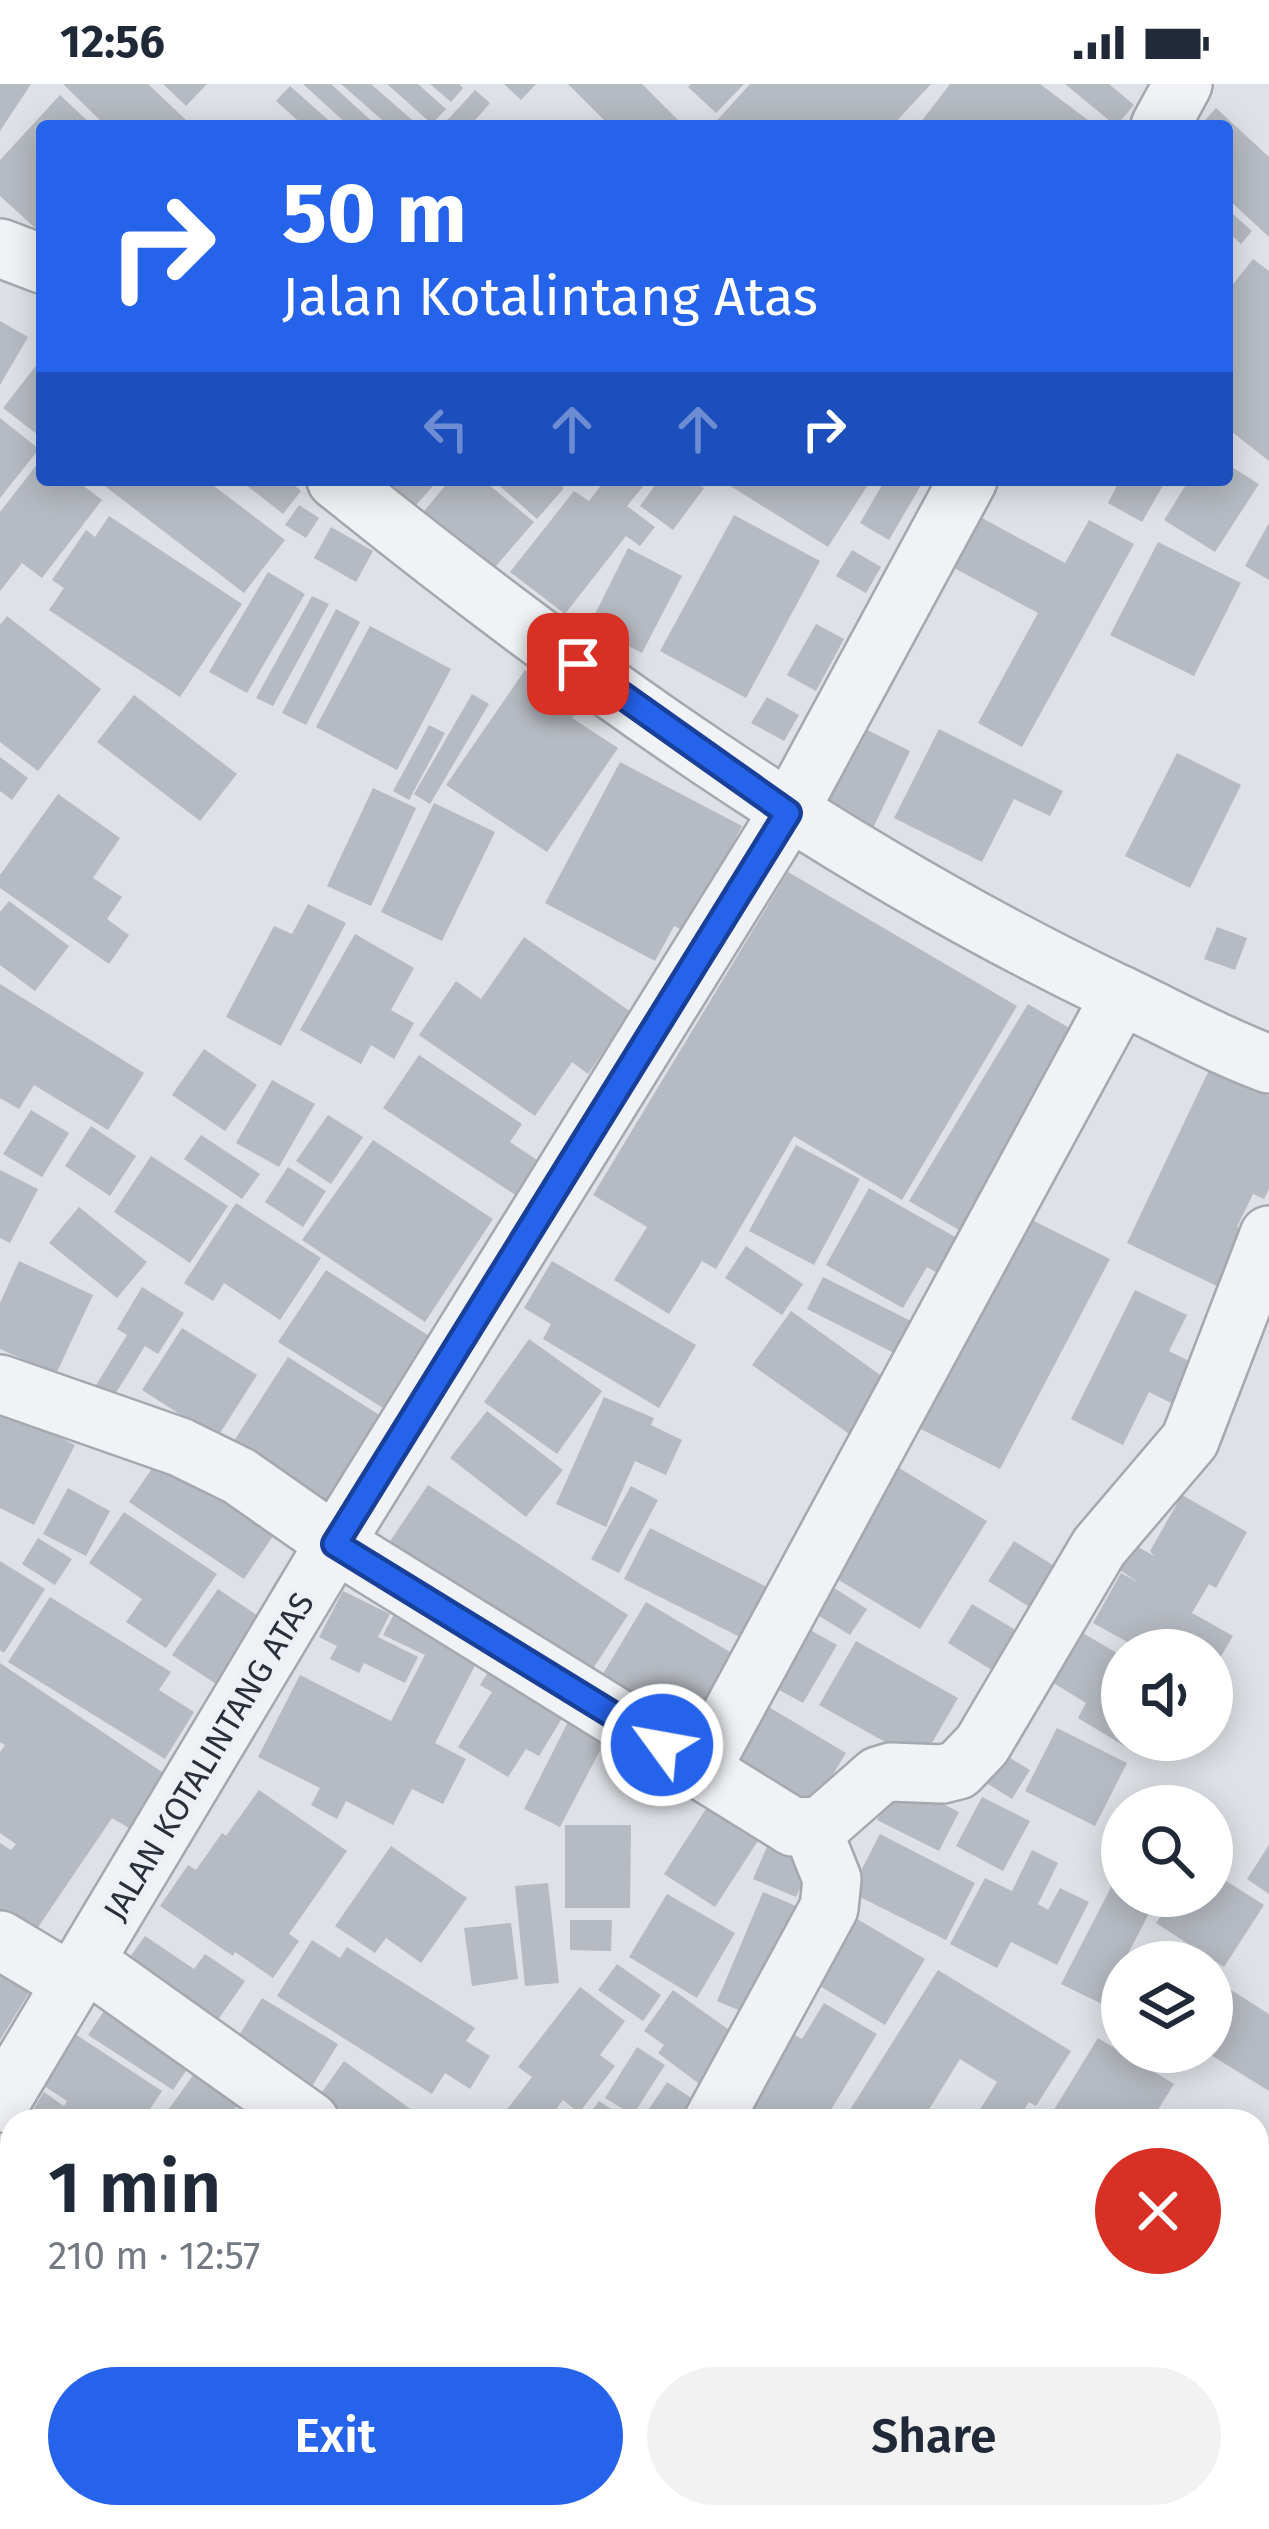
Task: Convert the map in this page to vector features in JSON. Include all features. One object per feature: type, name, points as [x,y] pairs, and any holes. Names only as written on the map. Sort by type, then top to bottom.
[{"type":"street","points":[[1163,120],[1183,84]]},
{"type":"street","points":[[0,248],[36,262]]},
{"type":"street","points":[[343,486],[472,590],[788,813],[999,937],[1269,1064]]},
{"type":"street","name":"JALAN KOTALINTANG ATAS","points":[[0,2103],[335,1544],[788,813],[965,486]]},
{"type":"street","points":[[701,1770],[1121,995]]},
{"type":"street","points":[[0,1384],[200,1457],[239,1476],[335,1544],[793,1827],[812,1828],[821,1826],[878,1775],[958,1770],[982,1745],[1099,1547],[1190,1440],[1269,1235]]},
{"type":"street","points":[[720,2109],[829,1908],[832,1879],[812,1828]]},
{"type":"street","points":[[0,1940],[78,1972],[291,2109]]},
{"type":"building","points":[[0,84],[31,84],[0,131]]},
{"type":"building","points":[[63,84],[148,84],[186,120],[100,120]]},
{"type":"building","points":[[163,84],[207,84],[186,106]]},
{"type":"building","points":[[303,84],[331,84],[370,120],[342,120]]},
{"type":"building","points":[[341,84],[371,84],[412,120],[382,120]]},
{"type":"building","points":[[387,84],[418,84],[446,109],[436,120],[428,120]]},
{"type":"building","points":[[430,84],[459,84],[463,88],[451,102]]},
{"type":"building","points":[[504,84],[536,84],[521,100]]},
{"type":"building","points":[[568,84],[642,84],[678,120],[604,120]]},
{"type":"building","points":[[744,84],[716,113],[688,87]]},
{"type":"building","points":[[750,84],[931,84],[898,120],[717,120]]},
{"type":"building","points":[[950,84],[1040,84],[1088,120],[923,120]]},
{"type":"building","points":[[1065,84],[1109,84],[1134,105],[1121,120],[1109,120]]},
{"type":"building","points":[[290,86],[328,120],[297,120],[276,101]]},
{"type":"building","points":[[475,90],[490,103],[475,120],[448,120]]},
{"type":"building","points":[[60,95],[87,120],[37,120]]},
{"type":"building","points":[[1216,108],[1229,120],[1205,120]]},
{"type":"building","points":[[36,121],[36,229],[0,196],[0,160]]},
{"type":"building","points":[[1233,124],[1269,157],[1269,237],[1233,204]]},
{"type":"building","points":[[1233,214],[1252,231],[1241,244],[1233,237]]},
{"type":"building","points":[[1253,259],[1269,271],[1269,461],[1233,433],[1233,284]]},
{"type":"building","points":[[0,321],[28,337],[0,385]]},
{"type":"building","points":[[36,366],[36,433],[3,408]]},
{"type":"building","points":[[0,418],[36,447],[36,453],[0,498]]},
{"type":"building","points":[[36,466],[36,486],[84,486],[102,500],[42,578],[22,563],[0,591],[0,512]]},
{"type":"building","points":[[1233,468],[1259,484],[1215,552],[1164,520],[1185,486],[1233,486]]},
{"type":"building","points":[[105,486],[214,486],[285,540],[244,593]]},
{"type":"building","points":[[248,486],[295,486],[301,491],[283,514]]},
{"type":"building","points":[[384,486],[433,486],[410,512]]},
{"type":"building","points":[[445,486],[490,486],[534,522],[489,574],[420,516]]},
{"type":"building","points":[[500,486],[564,488],[537,519]]},
{"type":"building","points":[[600,486],[643,486],[627,506],[655,527],[640,546],[626,536],[565,614],[510,572],[574,491],[589,501]]},
{"type":"building","points":[[655,486],[704,488],[673,530],[640,506]]},
{"type":"building","points":[[731,486],[867,486],[828,547]]},
{"type":"building","points":[[882,486],[920,486],[889,540],[860,523]]},
{"type":"building","points":[[1117,486],[1163,486],[1142,522],[1108,503]]},
{"type":"building","points":[[299,505],[319,518],[306,538],[285,525]]},
{"type":"building","points":[[734,515],[820,561],[746,698],[660,651]]},
{"type":"building","points":[[109,516],[242,604],[180,697],[49,610],[64,588],[52,580],[86,530],[95,537]]},
{"type":"building","points":[[982,518],[1065,563],[1089,520],[1134,544],[1022,747],[978,723],[1038,613],[954,568]]},
{"type":"building","points":[[1269,523],[1269,580],[1245,566]]},
{"type":"building","points":[[331,527],[373,551],[356,582],[314,558]]},
{"type":"building","points":[[1158,542],[1241,583],[1194,676],[1110,635]]},
{"type":"building","points":[[628,548],[682,576],[642,653],[589,626]]},
{"type":"building","points":[[852,550],[881,567],[866,593],[836,576]]},
{"type":"building","points":[[268,572],[305,594],[247,693],[209,672]]},
{"type":"building","points":[[312,596],[329,604],[273,706],[256,698]]},
{"type":"building","points":[[336,609],[360,622],[306,725],[282,713]]},
{"type":"building","points":[[7,616],[101,689],[38,771],[0,742],[0,625]]},
{"type":"building","points":[[816,624],[844,639],[816,691],[787,675]]},
{"type":"building","points":[[370,626],[451,669],[397,770],[316,727]]},
{"type":"building","points":[[525,670],[580,707],[572,718],[618,748],[547,852],[446,785]]},
{"type":"building","points":[[472,694],[489,704],[430,804],[414,794]]},
{"type":"building","points":[[134,695],[237,774],[200,821],[97,742]]},
{"type":"building","points":[[767,697],[799,715],[784,741],[751,723]]},
{"type":"building","points":[[855,724],[910,751],[873,828],[818,802]]},
{"type":"building","points":[[429,725],[445,733],[409,800],[393,791]]},
{"type":"building","points":[[939,729],[1063,791],[1050,816],[1014,799],[982,862],[894,818]]},
{"type":"building","points":[[1177,753],[1241,785],[1190,888],[1125,856]]},
{"type":"building","points":[[0,757],[28,778],[12,800],[0,791]]},
{"type":"building","points":[[620,762],[742,826],[686,932],[674,926],[655,961],[545,903]]},
{"type":"building","points":[[373,788],[416,808],[371,906],[327,886]]},
{"type":"building","points":[[58,794],[120,838],[93,878],[122,897],[107,919],[129,935],[109,964],[0,888],[0,875]]},
{"type":"building","points":[[434,803],[495,832],[442,941],[381,912]]},
{"type":"building","points":[[788,872],[1017,1006],[902,1200],[794,1136],[716,1269],[702,1261],[669,1314],[614,1280],[647,1227],[593,1195]]},
{"type":"building","points":[[9,901],[69,946],[35,991],[0,965],[0,912]]},
{"type":"building","points":[[308,904],[346,923],[281,1046],[226,1017],[274,926],[292,934]]},
{"type":"building","points":[[1217,927],[1247,938],[1235,970],[1204,959]]},
{"type":"building","points":[[355,934],[414,968],[391,1010],[414,1023],[394,1059],[371,1045],[361,1064],[300,1030]]},
{"type":"building","points":[[524,937],[631,1012],[588,1074],[572,1062],[535,1116],[419,1035],[456,981],[481,999]]},
{"type":"building","points":[[0,984],[144,1073],[108,1130],[34,1085],[19,1109],[0,1098]]},
{"type":"building","points":[[1028,1004],[1090,1040],[971,1237],[909,1201]]},
{"type":"building","points":[[204,1049],[257,1085],[225,1131],[172,1095]]},
{"type":"building","points":[[419,1055],[522,1124],[510,1142],[540,1162],[517,1196],[383,1108]]},
{"type":"building","points":[[1210,1068],[1269,1096],[1269,1189],[1264,1199],[1253,1194],[1237,1227],[1247,1232],[1221,1288],[1127,1243]]},
{"type":"building","points":[[272,1080],[315,1104],[279,1167],[236,1143]]},
{"type":"building","points":[[31,1110],[69,1133],[42,1177],[3,1154]]},
{"type":"building","points":[[328,1115],[363,1137],[331,1184],[296,1161]]},
{"type":"building","points":[[91,1126],[136,1156],[110,1196],[65,1166]]},
{"type":"building","points":[[201,1135],[260,1174],[242,1199],[184,1159]]},
{"type":"building","points":[[373,1140],[493,1219],[425,1322],[302,1240]]},
{"type":"building","points":[[796,1145],[860,1179],[814,1265],[749,1231]]},
{"type":"building","points":[[151,1156],[228,1206],[190,1263],[114,1212]]},
{"type":"building","points":[[288,1167],[326,1191],[303,1227],[265,1202]]},
{"type":"building","points":[[0,1170],[38,1189],[10,1243],[0,1238]]},
{"type":"building","points":[[869,1188],[971,1246],[951,1281],[927,1267],[903,1308],[826,1265]]},
{"type":"building","points":[[236,1203],[321,1258],[280,1320],[224,1283],[213,1301],[184,1283]]},
{"type":"building","points":[[79,1207],[147,1262],[117,1298],[49,1243]]},
{"type":"building","points":[[1026,1217],[1110,1259],[1000,1469],[917,1427]]},
{"type":"building","points":[[746,1246],[803,1284],[782,1315],[725,1278]]},
{"type":"building","points":[[19,1261],[93,1295],[56,1374],[0,1349],[0,1303]]},
{"type":"building","points":[[552,1261],[696,1345],[659,1408],[543,1339],[551,1324],[524,1308]]},
{"type":"building","points":[[326,1270],[437,1341],[391,1413],[278,1342]]},
{"type":"building","points":[[823,1277],[915,1323],[898,1355],[807,1309]]},
{"type":"building","points":[[142,1287],[184,1313],[158,1354],[145,1346],[106,1409],[88,1398],[127,1335],[117,1329]]},
{"type":"building","points":[[1135,1290],[1187,1315],[1169,1351],[1199,1366],[1179,1407],[1149,1392],[1123,1445],[1071,1419]]},
{"type":"building","points":[[791,1311],[890,1382],[852,1436],[752,1365]]},
{"type":"building","points":[[182,1328],[257,1375],[217,1438],[142,1390]]},
{"type":"building","points":[[529,1339],[602,1391],[557,1454],[484,1402]]},
{"type":"building","points":[[288,1357],[395,1425],[351,1493],[337,1485],[319,1514],[225,1455]]},
{"type":"building","points":[[604,1397],[654,1418],[651,1425],[682,1440],[666,1475],[635,1461],[606,1527],[556,1504]]},
{"type":"building","points":[[0,1408],[75,1445],[34,1525],[0,1508]]},
{"type":"building","points":[[487,1411],[563,1470],[526,1517],[450,1458]]},
{"type":"building","points":[[167,1447],[281,1524],[244,1579],[129,1502]]},
{"type":"building","points":[[894,1465],[987,1521],[920,1629],[827,1573]]},
{"type":"building","points":[[428,1485],[628,1615],[581,1687],[380,1556]]},
{"type":"building","points":[[631,1486],[658,1500],[619,1573],[591,1559]]},
{"type":"building","points":[[68,1488],[110,1511],[86,1556],[43,1534]]},
{"type":"building","points":[[1182,1495],[1247,1532],[1216,1588],[1209,1584],[1192,1613],[1221,1629],[1104,1629],[1093,1623],[1121,1573],[1139,1583],[1117,1568],[1131,1543],[1154,1556],[1150,1551]]},
{"type":"building","points":[[124,1512],[217,1574],[166,1648],[126,1622],[142,1599],[89,1563]]},
{"type":"building","points":[[650,1528],[769,1588],[742,1638],[624,1579]]},
{"type":"building","points":[[38,1538],[72,1559],[55,1585],[22,1564]]},
{"type":"building","points":[[1014,1541],[1056,1567],[1031,1608],[988,1581]]},
{"type":"building","points":[[0,1561],[45,1589],[4,1653],[0,1650]]},
{"type":"building","points":[[820,1579],[867,1609],[850,1635],[803,1606]]},
{"type":"building","points":[[218,1589],[273,1626],[228,1692],[172,1655]]},
{"type":"building","points":[[343,1591],[390,1614],[378,1637],[418,1657],[405,1683],[364,1663],[359,1673],[330,1659],[337,1646],[319,1637]]},
{"type":"building","points":[[50,1597],[171,1672],[159,1690],[194,1712],[165,1759],[8,1662]]},
{"type":"building","points":[[401,1601],[486,1644],[435,1743],[466,1759],[443,1804],[412,1789],[393,1825],[346,1801],[337,1819],[311,1805],[320,1788],[258,1757],[300,1675],[391,1721],[425,1655],[383,1635]]},
{"type":"building","points":[[646,1602],[747,1662],[696,1747],[595,1687]]},
{"type":"building","points":[[972,1604],[1019,1632],[995,1672],[948,1643]]},
{"type":"building","points":[[803,1626],[837,1645],[803,1703],[770,1685]]},
{"type":"building","points":[[1076,1629],[1101,1644],[1101,1732],[1078,1718],[1086,1703],[1047,1679]]},
{"type":"building","points":[[856,1641],[958,1698],[921,1762],[819,1705]]},
{"type":"building","points":[[497,1658],[572,1702],[539,1756],[526,1749],[508,1777],[458,1747],[492,1692],[480,1685]]},
{"type":"building","points":[[0,1663],[165,1774],[129,1828],[112,1818],[26,1945],[0,1928],[0,1843],[11,1850],[16,1844],[0,1833],[0,1752],[5,1745],[0,1742]]},
{"type":"building","points":[[762,1703],[846,1753],[812,1809],[728,1758]]},
{"type":"building","points":[[569,1720],[606,1739],[560,1827],[524,1809]]},
{"type":"building","points":[[1057,1728],[1101,1750],[1101,1761],[1127,1763],[1116,1785],[1101,1785],[1101,1814],[1095,1826],[1025,1791]]},
{"type":"building","points":[[997,1750],[1030,1770],[1012,1799],[980,1779]]},
{"type":"building","points":[[896,1781],[959,1812],[939,1851],[877,1820]]},
{"type":"building","points":[[259,1790],[347,1851],[289,1934],[299,1941],[273,1978],[160,1906],[188,1865],[196,1870]]},
{"type":"building","points":[[982,1797],[1030,1821],[1003,1871],[956,1846]]},
{"type":"building","points":[[713,1798],[765,1830],[715,1907],[664,1874]]},
{"type":"building","points":[[565,1825],[631,1825],[630,1908],[565,1908]]},
{"type":"building","points":[[880,1834],[975,1883],[946,1940],[850,1892]]},
{"type":"building","points":[[772,1835],[816,1853],[796,1897],[753,1879]]},
{"type":"building","points":[[1269,1845],[1269,1894],[1247,1879]]},
{"type":"building","points":[[391,1846],[467,1898],[421,1963],[386,1938],[375,1953],[335,1926]]},
{"type":"building","points":[[1032,1850],[1058,1863],[1038,1904],[1048,1910],[1060,1888],[1089,1902],[1057,1965],[1011,1942],[997,1968],[950,1944],[985,1878],[1012,1891]]},
{"type":"building","points":[[548,1883],[559,1983],[525,1986],[515,1886]]},
{"type":"building","points":[[1233,1885],[1264,1905],[1233,1953],[1233,1941],[1184,1941],[1156,1923],[1160,1917],[1233,1917]]},
{"type":"building","points":[[763,1892],[801,1908],[755,2017],[717,2001]]},
{"type":"building","points":[[667,1894],[735,1933],[697,1998],[629,1957]]},
{"type":"building","points":[[1101,1907],[1101,1917],[1147,1917],[1135,1941],[1101,1941],[1101,2004],[1061,1984]]},
{"type":"building","points":[[847,1913],[925,1959],[885,2025],[808,1979]]},
{"type":"building","points":[[570,1920],[612,1920],[611,1951],[570,1950]]},
{"type":"building","points":[[511,1923],[518,1979],[472,1986],[464,1928]]},
{"type":"building","points":[[145,1936],[194,1969],[205,1954],[245,1981],[208,2034],[119,1972]]},
{"type":"building","points":[[312,1940],[340,1958],[347,1947],[475,2028],[466,2041],[490,2056],[470,2089],[445,2073],[432,2094],[277,1996]]},
{"type":"building","points":[[0,1962],[35,1983],[0,2040]]},
{"type":"building","points":[[617,1964],[661,1995],[643,2021],[598,1990]]},
{"type":"building","points":[[938,1970],[1071,2051],[1036,2106],[1029,2102],[1025,2109],[980,2109],[997,2082],[960,2059],[929,2109],[851,2109]]},
{"type":"building","points":[[580,1987],[625,2021],[600,2055],[615,2066],[582,2109],[563,2100],[556,2109],[507,2109],[532,2077],[518,2067]]},
{"type":"building","points":[[673,1990],[746,2042],[710,2092],[658,2053],[664,2045],[644,2031]]},
{"type":"building","points":[[1233,1991],[1269,2014],[1269,2091],[1233,2069]]},
{"type":"building","points":[[116,1993],[201,2049],[173,2090],[88,2035]]},
{"type":"building","points":[[262,1998],[338,2044],[303,2101],[227,2055]]},
{"type":"building","points":[[824,2003],[877,2034],[831,2109],[734,2109],[784,2029],[802,2039]]},
{"type":"building","points":[[69,2030],[162,2091],[150,2109],[33,2109],[44,2092],[64,2106],[67,2101],[35,2080]]},
{"type":"building","points":[[1098,2038],[1101,2073],[1156,2073],[1174,2084],[1158,2109],[1054,2109]]},
{"type":"building","points":[[637,2047],[665,2065],[637,2109],[623,2109],[605,2098]]},
{"type":"building","points":[[204,2060],[247,2092],[235,2109],[169,2109]]},
{"type":"building","points":[[344,2061],[410,2109],[310,2109]]},
{"type":"building","points":[[667,2082],[707,2108],[706,2109],[649,2109]]},
{"type":"route","points":[[578,664],[788,813],[335,1544],[662,1745]]}]
